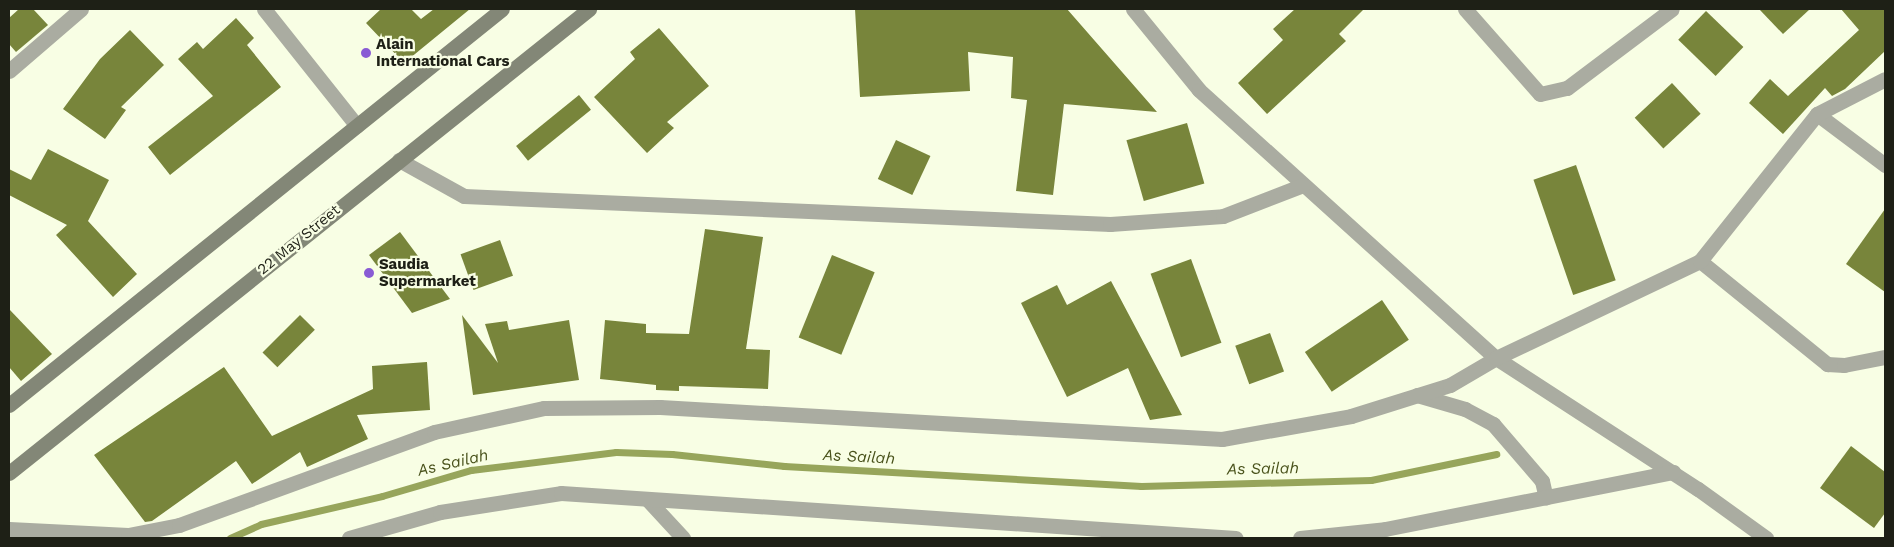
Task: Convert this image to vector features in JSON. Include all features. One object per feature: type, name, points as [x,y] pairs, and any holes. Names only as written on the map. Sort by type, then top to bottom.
[{"type":"main road","points":[[9,405],[502,9]]},
{"type":"main road","name":"22 May Street","points":[[9,473],[589,9]]},
{"type":"street","points":[[9,71],[81,9]]},
{"type":"street","points":[[264,9],[358,126]]},
{"type":"street","points":[[1133,9],[1199,90],[1496,358],[1673,472],[1766,538]]},
{"type":"street","points":[[1465,9],[1540,94],[1567,88],[1672,9]]},
{"type":"street","points":[[9,529],[128,535],[179,525],[434,432],[544,408],[660,407],[1222,439],[1351,416],[1450,385],[1496,358],[1700,261],[1817,114],[1885,79]]},
{"type":"street","points":[[1817,114],[1885,165]]},
{"type":"street","points":[[399,160],[464,196],[1110,224],[1224,216],[1303,185]]},
{"type":"street","points":[[1700,261],[1827,364],[1844,366],[1885,357]]},
{"type":"street","points":[[1417,395],[1465,409],[1493,424],[1537,474],[1546,498]]},
{"type":"street","points":[[1300,538],[1389,534],[1546,498],[1673,472]]},
{"type":"street","points":[[349,538],[440,512],[561,493],[1236,538]]},
{"type":"street","points":[[647,500],[683,538]]},
{"type":"street","points":[[1008,524],[1024,538]]},
{"type":"building","points":[[19,9],[33,9],[48,25],[16,52],[9,44],[9,18]]},
{"type":"building","points":[[381,9],[411,9],[421,19],[434,9],[470,9],[404,63],[366,23]]},
{"type":"building","points":[[855,9],[1067,9],[1157,112],[1064,104],[1053,195],[1016,191],[1027,100],[1011,98],[1013,57],[968,52],[970,91],[860,97]]},
{"type":"building","points":[[1295,9],[1364,9],[1339,34],[1346,41],[1267,114],[1238,83],[1283,40],[1273,29]]},
{"type":"building","points":[[1759,9],[1810,9],[1783,34]]},
{"type":"building","points":[[1841,9],[1885,9],[1885,51],[1845,89],[1832,96],[1825,88],[1783,134],[1749,103],[1770,79],[1788,96],[1859,30]]},
{"type":"building","points":[[1706,11],[1743,47],[1716,76],[1678,40]]},
{"type":"building","points":[[236,18],[254,38],[247,45],[281,87],[170,175],[148,147],[213,96],[178,59],[197,42],[203,49]]},
{"type":"building","points":[[659,28],[709,86],[667,122],[674,128],[647,153],[594,97],[635,59],[630,52]]},
{"type":"building","points":[[130,30],[164,65],[121,107],[126,110],[105,139],[63,109],[100,59]]},
{"type":"building","points":[[1672,83],[1701,114],[1663,148],[1635,118]]},
{"type":"building","points":[[579,95],[591,110],[528,161],[516,146]]},
{"type":"building","points":[[1187,123],[1204,184],[1144,201],[1126,140]]},
{"type":"building","points":[[896,140],[930,156],[912,195],[878,179]]},
{"type":"building","points":[[48,149],[109,180],[88,221],[137,274],[113,297],[56,235],[67,225],[9,195],[9,169],[31,180]]},
{"type":"building","points":[[1576,165],[1616,280],[1573,295],[1533,180]]},
{"type":"building","points":[[1885,209],[1885,292],[1846,264]]},
{"type":"building","points":[[705,229],[763,237],[746,349],[770,350],[768,389],[679,386],[679,391],[656,390],[656,385],[600,379],[605,320],[646,324],[646,333],[689,334]]},
{"type":"building","points":[[400,232],[450,299],[412,313],[369,255]]},
{"type":"building","points":[[500,240],[513,276],[474,290],[461,254]]},
{"type":"building","points":[[832,255],[875,272],[841,355],[799,338]]},
{"type":"building","points":[[1191,259],[1221,343],[1181,357],[1151,274]]},
{"type":"building","points":[[1111,281],[1182,415],[1150,420],[1128,368],[1067,397],[1021,303],[1057,285],[1067,305]]},
{"type":"building","points":[[1382,300],[1409,340],[1332,392],[1305,352]]},
{"type":"building","points":[[9,309],[52,354],[21,381],[9,367]]},
{"type":"building","points":[[300,315],[315,330],[277,367],[263,352]]},
{"type":"building","points":[[462,315],[498,363],[485,324],[507,321],[509,330],[569,320],[579,380],[473,395]]},
{"type":"building","points":[[1270,333],[1284,372],[1249,384],[1235,346]]},
{"type":"building","points":[[427,362],[430,410],[357,415],[368,439],[307,467],[300,452],[252,484],[236,461],[152,521],[145,522],[94,455],[224,367],[272,436],[373,389],[372,366]]},
{"type":"building","points":[[1851,446],[1885,472],[1885,513],[1874,528],[1820,488]]},
{"type":"waterway","name":"As Sailah","points":[[230,538],[261,524],[382,496],[471,470],[616,452],[672,454],[784,466],[1141,486],[1371,480],[1496,454]]},
{"type":"place","name":"Alain International Cars","points":[[366,53]]},
{"type":"place","name":"Saudia Supermarket","points":[[369,273]]}]
